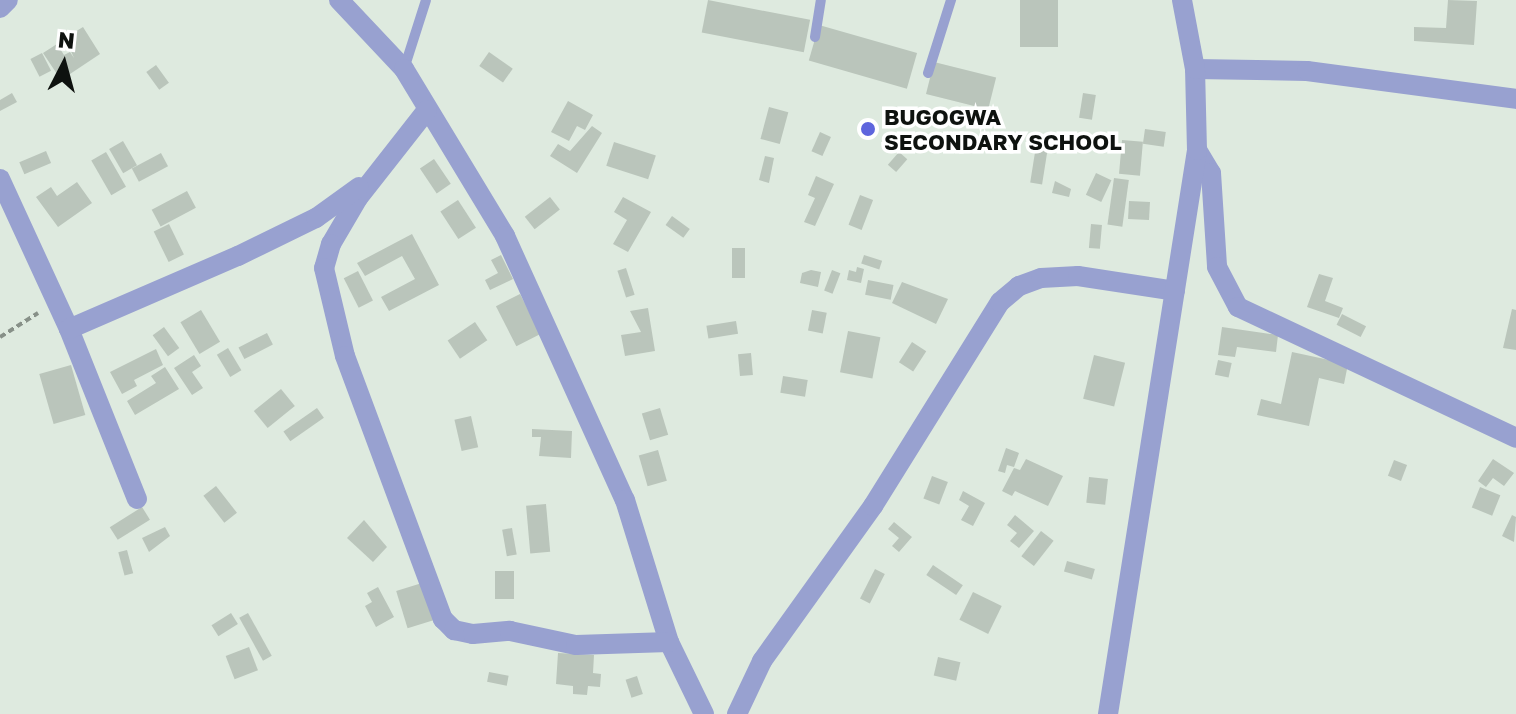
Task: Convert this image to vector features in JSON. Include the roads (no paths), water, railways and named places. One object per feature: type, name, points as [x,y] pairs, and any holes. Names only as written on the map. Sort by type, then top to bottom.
[{"type":"street","points":[[0,8],[8,0]]},
{"type":"street","points":[[339,0],[404,69],[505,236],[573,378],[625,500],[669,642],[704,714]]},
{"type":"street","points":[[1108,714],[1197,150],[1195,69],[1182,0]]},
{"type":"street","points":[[1195,69],[1307,71],[1516,99]]},
{"type":"street","points":[[427,110],[378,172],[331,244],[324,282],[359,396],[446,625],[473,634],[510,631],[590,646],[669,642]]},
{"type":"street","points":[[1197,150],[1211,173],[1217,267],[1238,307],[1516,438]]},
{"type":"street","points":[[69,329],[177,286],[316,218],[378,172]]},
{"type":"street","points":[[0,179],[58,303],[137,499]]},
{"type":"street","points":[[737,714],[762,661],[873,506],[1000,302],[1019,286],[1041,278],[1078,276],[1175,291]]},
{"type":"lane","points":[[404,69],[426,0]]},
{"type":"lane","points":[[815,37],[821,0]]},
{"type":"lane","points":[[928,73],[951,0]]},
{"type":"place","name":"BUGOGWA SECONDARY SCHOOL","points":[[868,129]]}]
